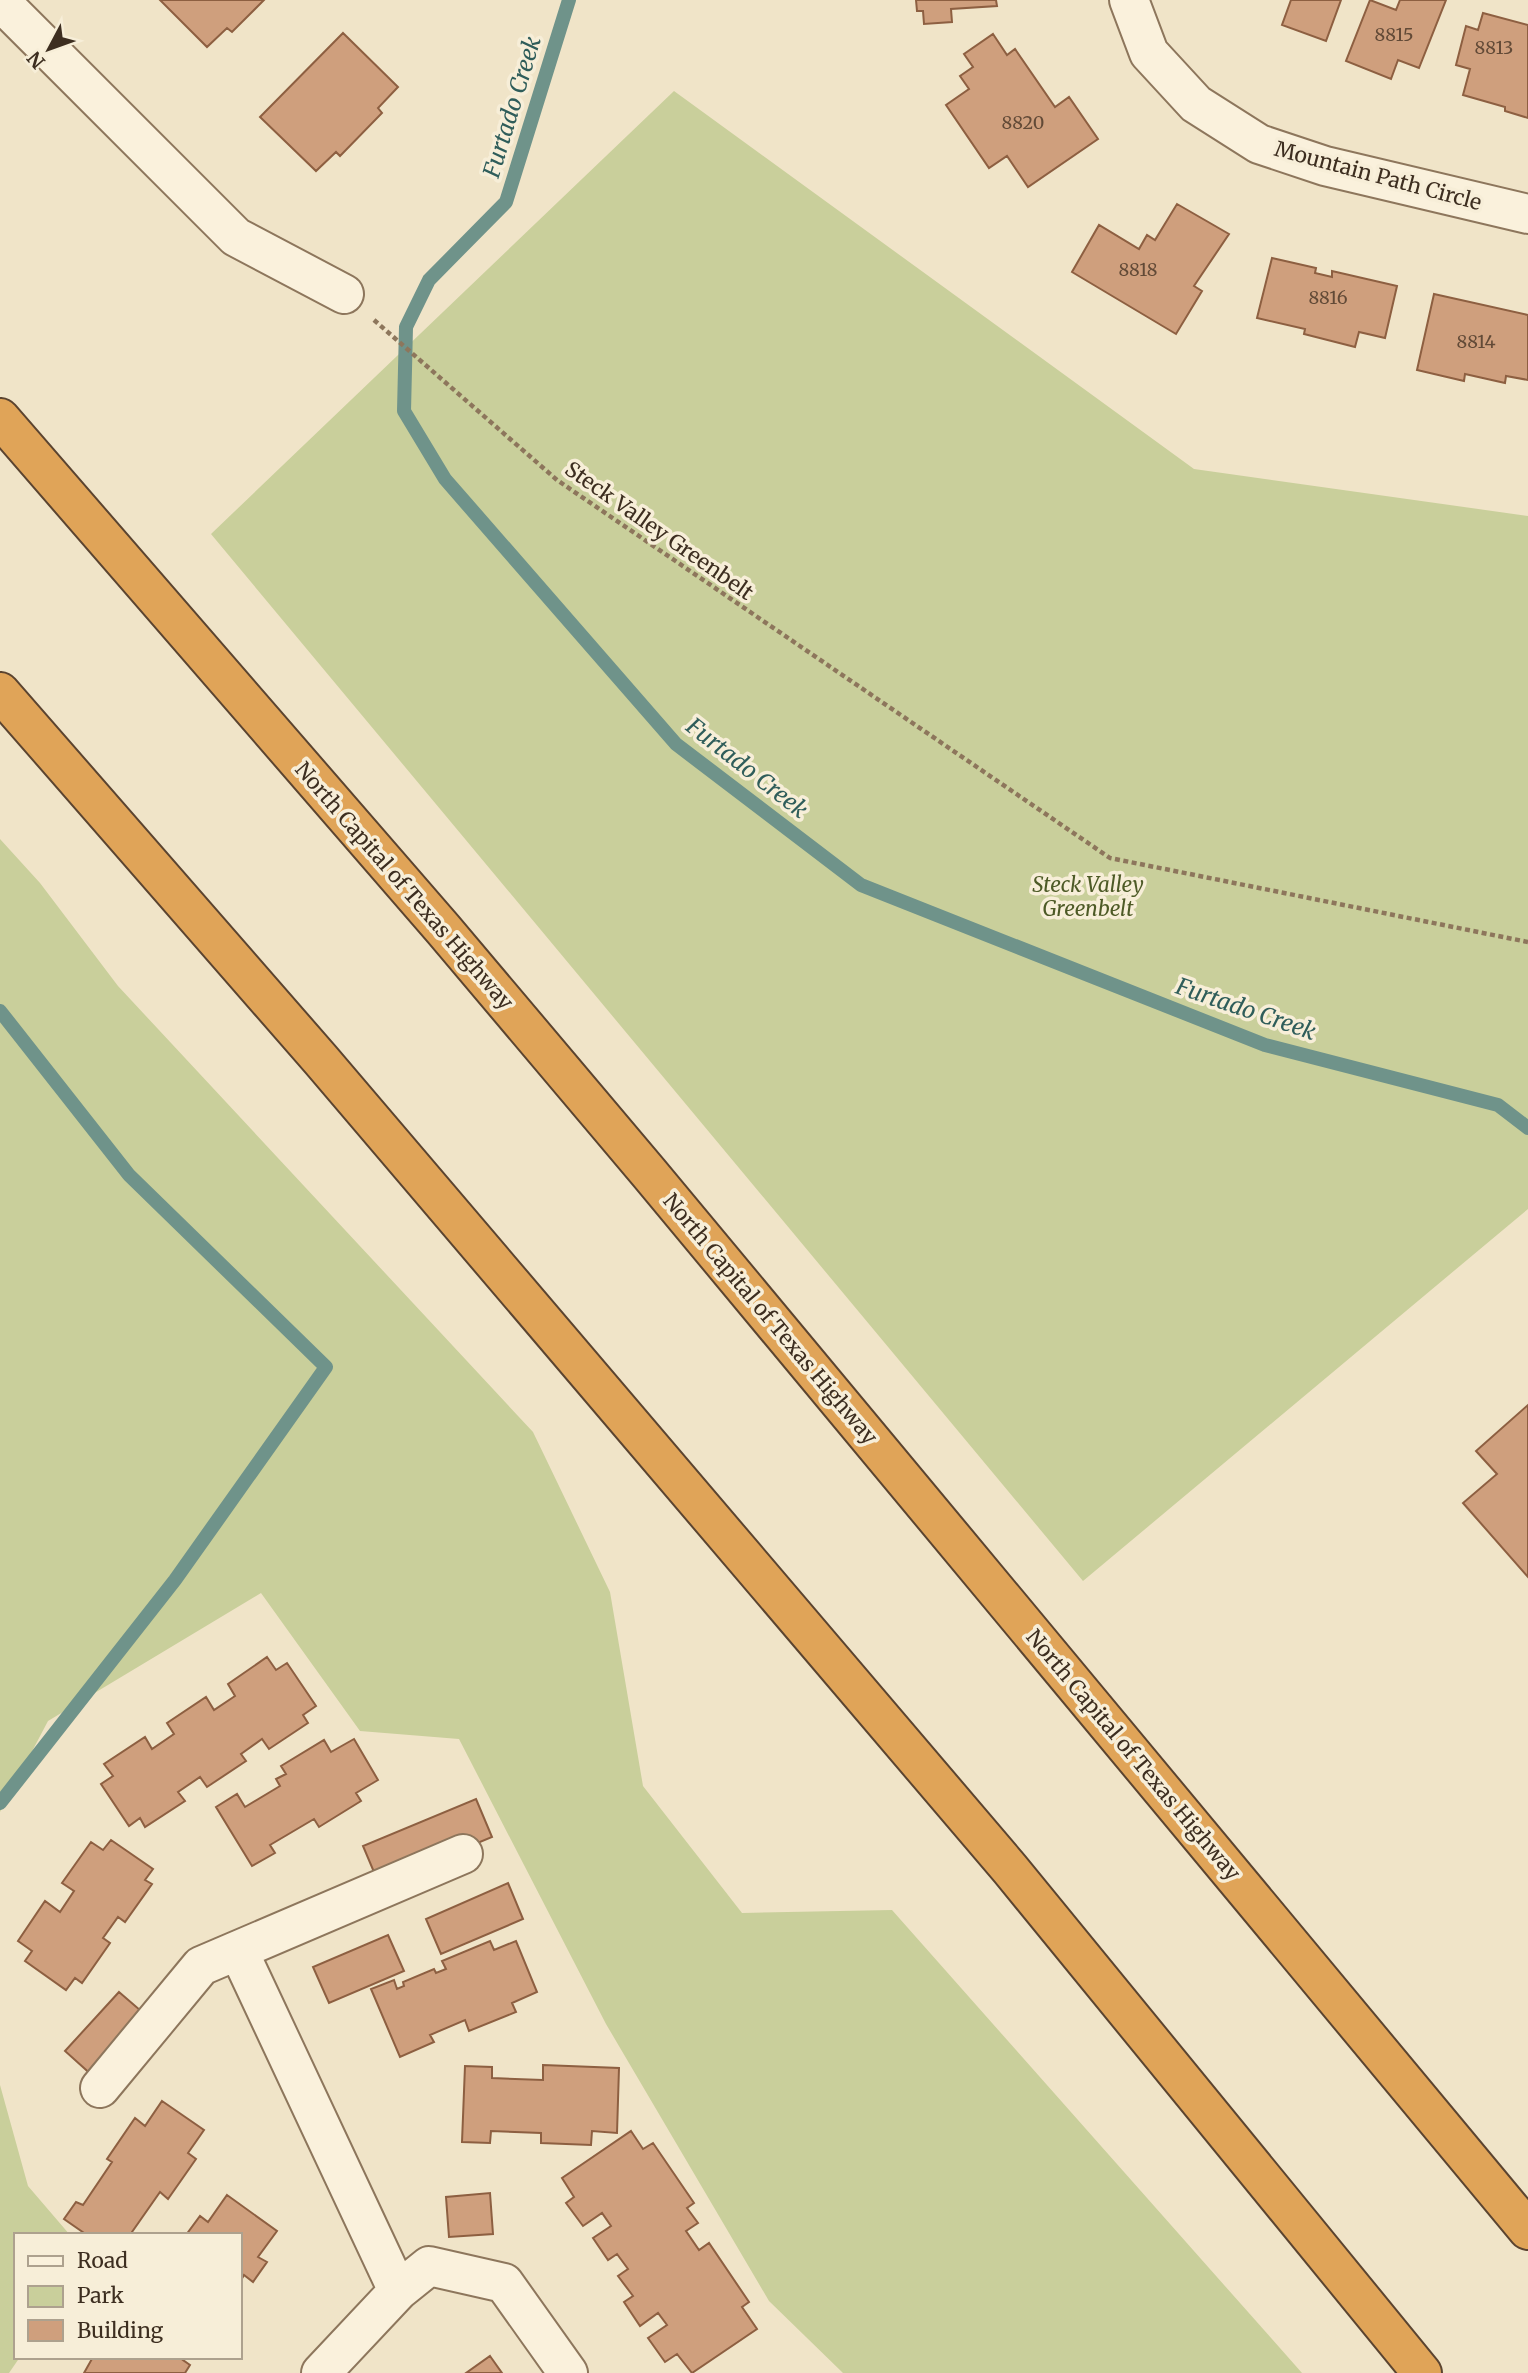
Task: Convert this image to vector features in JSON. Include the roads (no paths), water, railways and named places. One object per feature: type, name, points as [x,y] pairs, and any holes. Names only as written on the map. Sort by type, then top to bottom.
[{"type":"highway","name":"North Capital of Texas Highway","points":[[0,418],[443,929],[649,1173],[1528,2230]]},
{"type":"highway","points":[[0,692],[312,1049],[1010,1869],[1422,2373]]},
{"type":"street","name":"Mountain Path Circle","points":[[1129,0],[1149,53],[1196,104],[1259,144],[1325,166],[1528,214]]},
{"type":"street","points":[[0,1],[236,237],[344,294]]},
{"type":"street","points":[[100,2088],[201,1966],[463,1854]]},
{"type":"street","points":[[239,1952],[398,2291]]},
{"type":"street","points":[[321,2373],[398,2291],[429,2266],[503,2283],[568,2373]]},
{"type":"waterway","name":"Furtado Creek","points":[[569,0],[506,202],[429,280],[406,327],[404,411],[445,479],[676,744],[861,885],[1265,1045],[1498,1105],[1528,1128]]},
{"type":"waterway","points":[[0,1011],[129,1175],[326,1367],[175,1580],[0,1803]]},
{"type":"park label","name":"Steck Valley Greenbelt","points":[[1088,897]]}]
